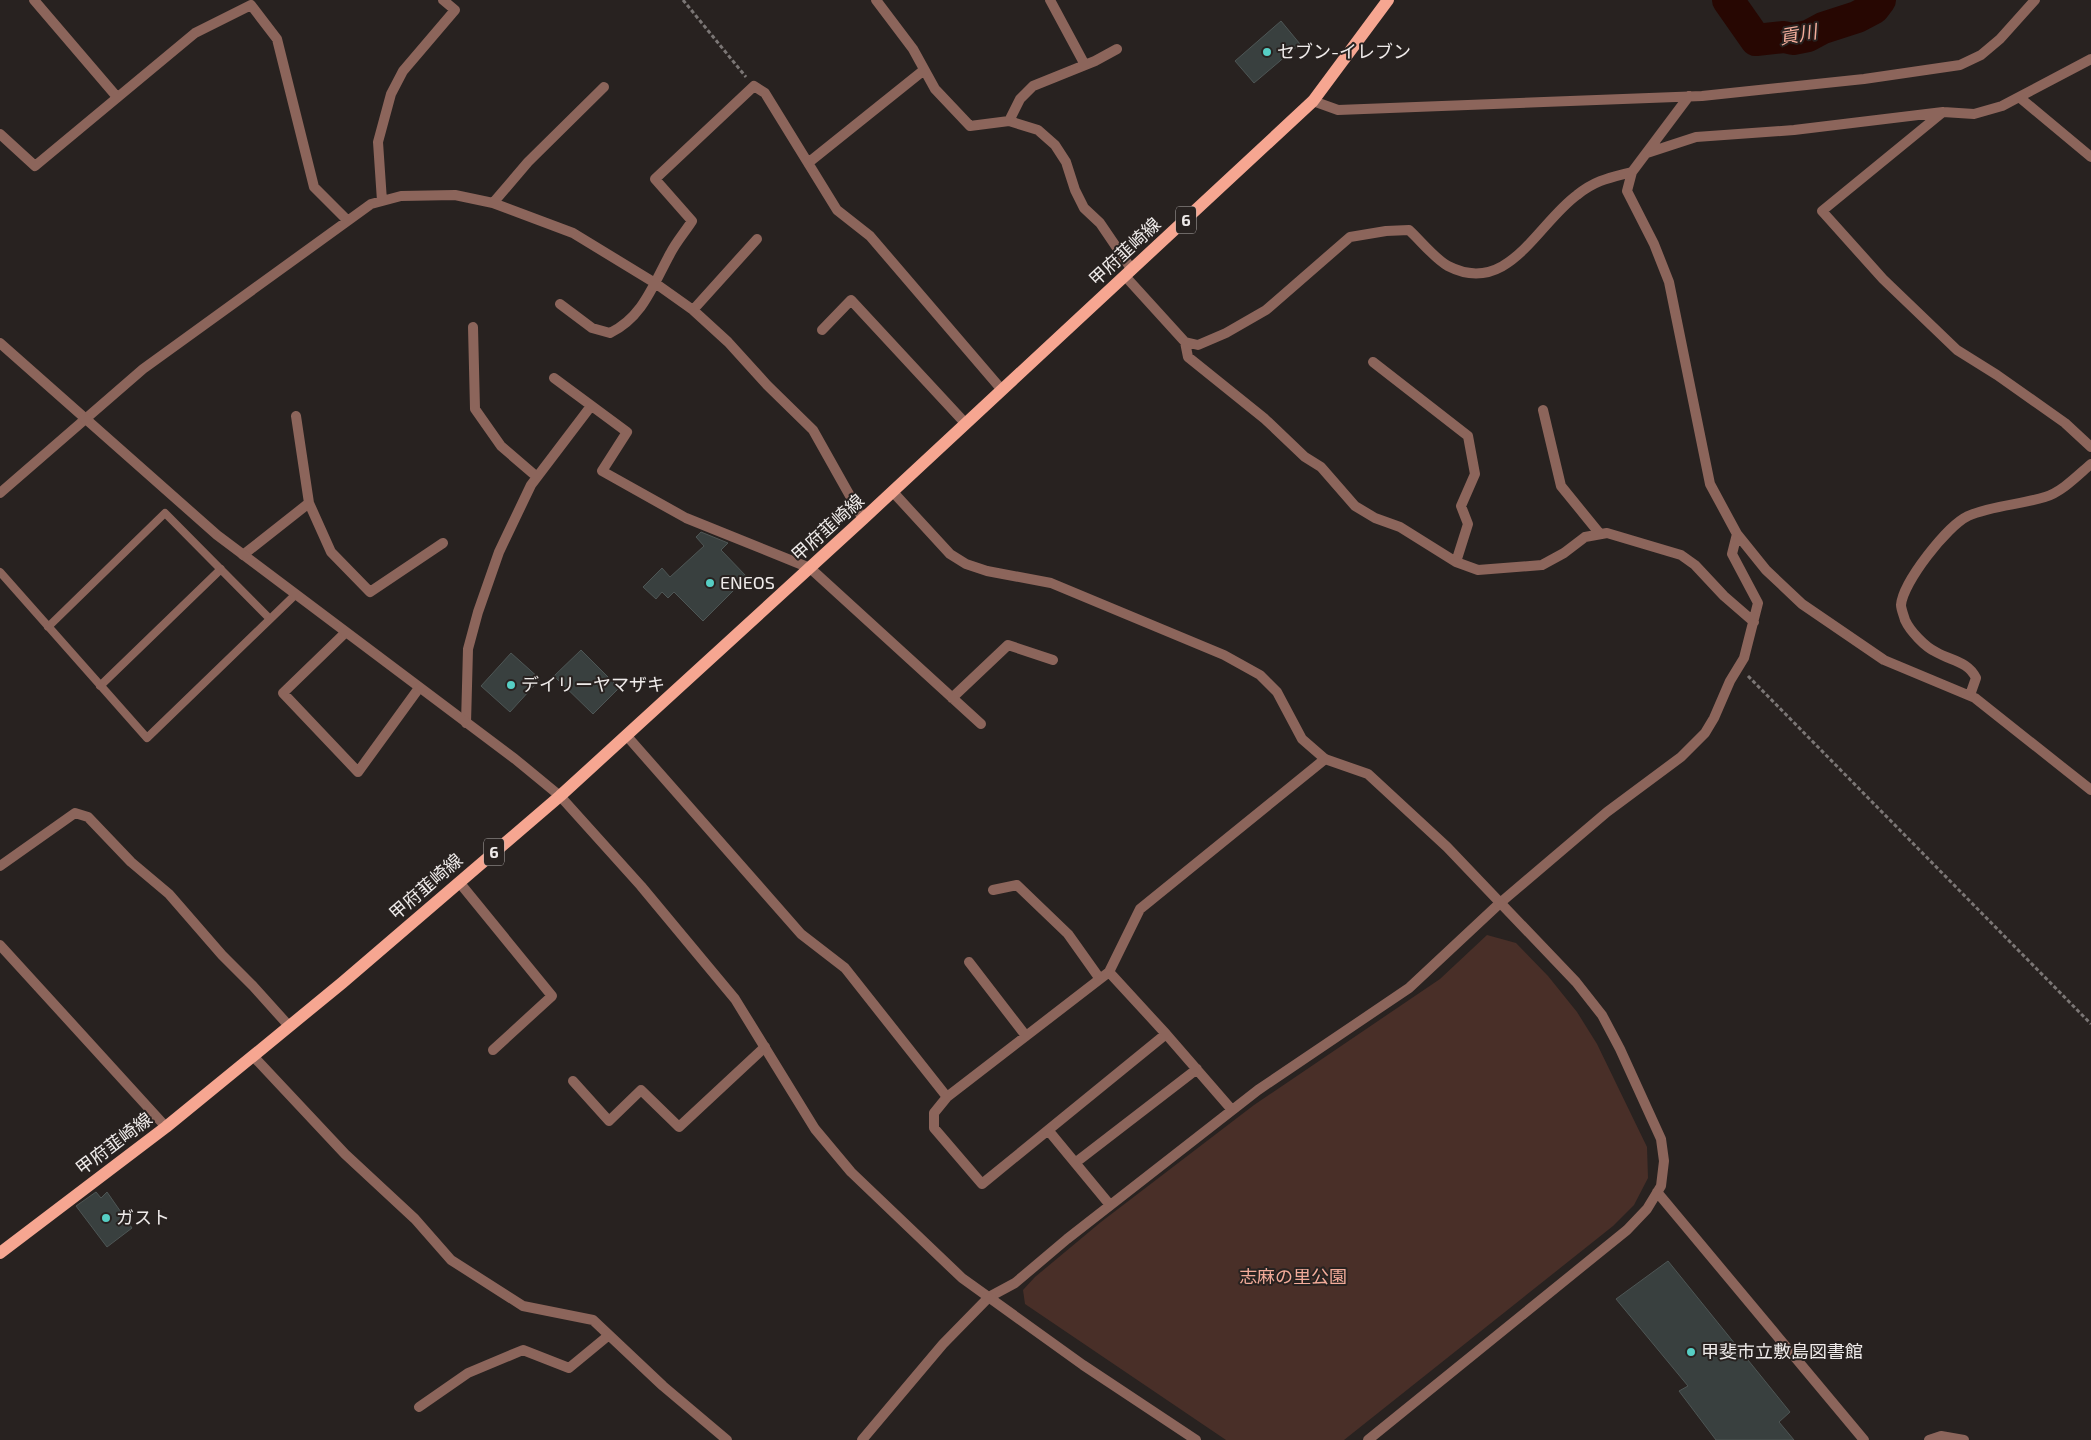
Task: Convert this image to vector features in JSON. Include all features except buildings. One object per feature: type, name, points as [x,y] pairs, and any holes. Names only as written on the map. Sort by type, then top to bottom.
[{"type":"main road","name":"甲府韮崎線","points":[[0,1253],[166,1127],[289,1026],[560,796],[864,520],[1313,101],[1388,0]]},
{"type":"street","points":[[34,0],[117,97]]},
{"type":"street","points":[[382,201],[378,142],[391,94],[403,71],[455,10],[443,0]]},
{"type":"street","points":[[876,0],[913,49],[935,89],[970,126],[1009,121],[1038,130],[1055,145],[1066,162],[1075,190],[1084,208],[1100,223],[1128,273],[1185,342],[1188,356],[1265,419],[1305,457],[1321,467],[1354,506],[1375,518],[1400,527],[1456,562],[1478,570],[1542,565],[1564,553],[1585,537],[1607,533],[1681,555],[1695,565],[1724,596],[1754,622]]},
{"type":"street","points":[[1050,0],[1085,65]]},
{"type":"street","points":[[1313,101],[1338,110],[1689,96],[1864,79],[1960,65],[1981,55],[2000,39],[2035,0]]},
{"type":"street","points":[[0,134],[35,166],[195,33],[249,2],[277,40],[314,187],[347,220]]},
{"type":"street","points":[[1009,121],[1020,99],[1033,86],[1085,65],[1117,49]]},
{"type":"street","points":[[1647,153],[1696,137],[1794,130],[1943,112],[1974,114],[2002,106],[2091,58]]},
{"type":"street","points":[[808,163],[924,70]]},
{"type":"street","points":[[560,304],[592,328],[610,333],[621,328],[640,310],[671,251],[692,221],[655,179],[754,86],[765,94],[837,210],[870,236],[1002,390]]},
{"type":"street","points":[[493,203],[528,162],[604,87]]},
{"type":"street","points":[[1689,96],[1632,172],[1626,191],[1654,244],[1669,282],[1710,484],[1737,534],[1766,570],[1802,604],[1884,660],[1970,695],[2012,726],[2091,790]]},
{"type":"street","points":[[2018,97],[2091,157]]},
{"type":"street","points":[[1943,112],[1822,211],[1883,279],[1958,350],[1998,375],[2065,423],[2091,447]]},
{"type":"street","points":[[1185,342],[1198,346],[1226,333],[1266,310],[1350,237],[1386,231],[1409,230],[1447,265],[1470,274],[1494,271],[1515,258],[1575,196],[1600,180],[1632,172]]},
{"type":"street","points":[[0,493],[143,369],[371,204],[402,196],[456,195],[493,203],[573,233],[655,283],[692,310],[728,342],[767,385],[813,430],[864,520]]},
{"type":"street","points":[[692,310],[757,239]]},
{"type":"street","points":[[822,330],[851,300],[966,424]]},
{"type":"street","points":[[473,327],[475,409],[501,446],[537,477]]},
{"type":"street","points":[[0,343],[217,535],[560,796],[641,886],[735,1000],[815,1129],[851,1172],[962,1278],[1083,1365],[1196,1440]]},
{"type":"street","points":[[1373,362],[1468,436],[1475,474],[1461,506],[1468,524],[1456,562]]},
{"type":"street","points":[[554,378],[627,432],[602,471],[686,518],[810,568],[981,724]]},
{"type":"street","points":[[466,723],[468,648],[478,612],[499,552],[531,485],[591,406]]},
{"type":"street","points":[[1543,410],[1561,486],[1600,534]]},
{"type":"street","points":[[296,416],[309,503],[331,552],[370,592],[443,543]]},
{"type":"street","points":[[1970,695],[1976,678],[1971,669],[1935,652],[1918,637],[1906,622],[1901,606],[1907,585],[1924,561],[1949,532],[1967,517],[1992,508],[2047,496],[2073,480],[2091,464]]},
{"type":"street","points":[[893,492],[950,554],[966,564],[987,571],[1051,583],[1224,655],[1260,675],[1277,692],[1302,739],[1326,759],[1368,774],[1373,778],[1447,847],[1576,982],[1602,1015],[1661,1138],[1664,1161],[1661,1186],[1647,1209],[1627,1230],[1368,1440]]},
{"type":"street","points":[[243,555],[309,503]]},
{"type":"street","points":[[862,1440],[943,1344],[988,1297],[1015,1283],[1110,1205],[1258,1090],[1409,988],[1500,903],[1607,812],[1681,757],[1705,732],[1714,718],[1730,681],[1744,658],[1754,622],[1758,603],[1732,554],[1737,534]]},
{"type":"street","points":[[345,633],[284,693],[358,772],[420,688]]},
{"type":"street","points":[[952,698],[1008,645],[1053,660]]},
{"type":"street","points":[[626,735],[800,934],[844,968],[947,1097]]},
{"type":"street","points":[[1166,1034],[982,1184],[934,1128],[934,1113],[947,1097],[1108,972],[1140,909],[1326,759]]},
{"type":"street","points":[[0,866],[75,813],[88,817],[131,862],[169,894],[222,956],[253,986],[289,1026]]},
{"type":"street","points":[[459,882],[552,996],[493,1050]]},
{"type":"street","points":[[993,890],[1017,885],[1068,934],[1100,979]]},
{"type":"street","points":[[0,945],[166,1127]]},
{"type":"street","points":[[969,962],[1026,1036]]},
{"type":"street","points":[[1108,972],[1166,1034],[1232,1110]]},
{"type":"street","points":[[573,1081],[608,1121],[641,1090],[678,1127],[765,1047]]},
{"type":"street","points":[[253,1056],[345,1154],[415,1219],[451,1260],[523,1306],[593,1320],[663,1386],[727,1440]]},
{"type":"street","points":[[1075,1163],[1197,1069]]},
{"type":"street","points":[[1048,1130],[1110,1205]]},
{"type":"street","points":[[1657,1192],[1864,1440]]},
{"type":"street","points":[[419,1407],[468,1374],[523,1350],[569,1368],[609,1335]]},
{"type":"street","points":[[1929,1440],[1941,1436],[1964,1440]]},
{"type":"lane","points":[[48,627],[165,513],[270,619]]},
{"type":"lane","points":[[100,686],[220,569]]},
{"type":"lane","points":[[0,572],[147,738],[295,595]]},
{"type":"path","points":[[683,0],[754,86]]},
{"type":"path","points":[[1739,666],[2091,1024]]},
{"type":"green space","name":"志麻の里公園","points":[[1487,935],[1516,943],[1548,976],[1577,1012],[1597,1044],[1647,1147],[1648,1178],[1634,1205],[1613,1226],[1344,1440],[1226,1440],[1025,1304],[1023,1290],[1035,1277],[1101,1222],[1254,1105],[1440,979]]},
{"type":"waterway","name":"貢川","points":[[1728,0],[1756,40],[1784,37],[1793,39],[1808,36],[1823,28],[1857,17],[1874,8],[1880,0]]},
{"type":"place","name":"セブン-イレブン","points":[[1267,52]]},
{"type":"place","name":"ENEOS","points":[[710,583]]},
{"type":"place","name":"デイリーヤマザキ","points":[[511,685]]},
{"type":"place","name":"ガスト","points":[[106,1218]]},
{"type":"place","name":"甲斐市立敷島図書館","points":[[1691,1352]]}]
